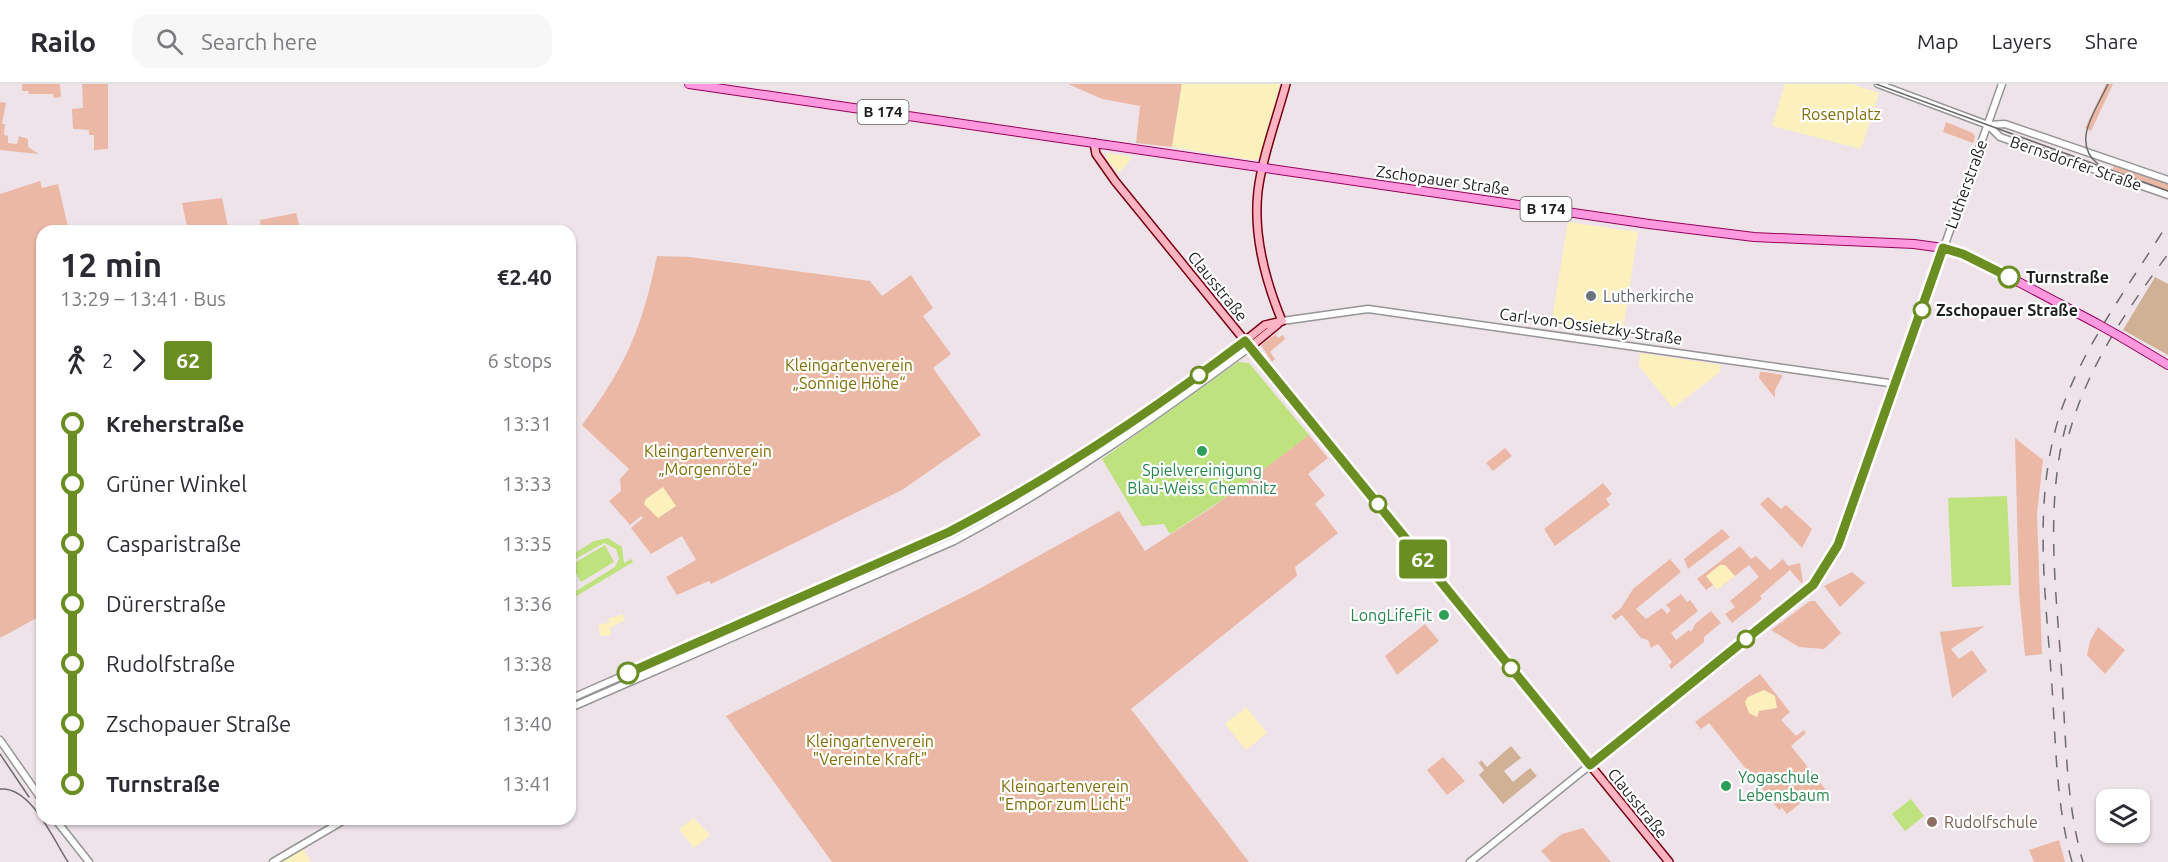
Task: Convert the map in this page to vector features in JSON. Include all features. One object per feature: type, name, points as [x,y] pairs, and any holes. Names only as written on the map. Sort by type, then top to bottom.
[{"type":"main road","name":"Zschopauer Straße","points":[[689,84],[1746,236],[1914,244],[1943,248],[1979,261],[2168,364]]},
{"type":"main road","points":[[1282,321],[1271,296],[1260,246],[1257,205],[1263,168],[1286,84]]},
{"type":"main road","name":"Clausstraße","points":[[1094,143],[1099,160],[1669,862]]},
{"type":"main road","name":"Carl-von-Ossietzky-Straße","points":[[1248,344],[1282,321]]},
{"type":"street","name":"Bernsdorfer Straße","points":[[1878,84],[1988,125],[2005,124],[2168,180]]},
{"type":"street","name":"Lutherstraße","points":[[1470,862],[1813,585],[1838,545],[2002,84]]},
{"type":"street","name":"Bernsdorfer Straße","points":[[1988,125],[2000,137],[2168,195]]},
{"type":"street","name":"Carl-von-Ossietzky-Straße","points":[[1282,321],[1368,309],[1896,384]]},
{"type":"street","name":"Carl-von-Ossietzky-Straße","points":[[576,696],[985,514],[1099,445],[1248,344]]},
{"type":"street","name":"Carl-von-Ossietzky-Straße","points":[[576,705],[954,541],[997,518],[1078,471],[1248,344]]},
{"type":"street","points":[[0,740],[36,791]]},
{"type":"street","points":[[61,825],[89,862]]},
{"type":"street","points":[[273,862],[336,825]]},
{"type":"green space","points":[[22,84],[60,84],[61,97],[54,98],[53,94],[29,94],[28,91],[22,91]]},
{"type":"green space","points":[[82,84],[108,84],[108,149],[94,150],[94,135],[89,135],[89,130],[73,129],[72,109],[83,108]]},
{"type":"green space","points":[[1068,84],[1182,84],[1172,147],[1136,143],[1140,106],[1102,99]]},
{"type":"green space","points":[[1182,84],[1280,84],[1260,158],[1253,160],[1172,147]]},
{"type":"green space","name":"Rosenplatz","points":[[1785,84],[1852,84],[1879,93],[1861,149],[1772,126]]},
{"type":"green space","points":[[2106,84],[2113,84],[2091,131],[2085,128]]},
{"type":"green space","points":[[0,102],[6,103],[2,124],[5,124],[4,135],[8,136],[8,143],[17,144],[19,136],[28,139],[28,147],[39,154],[0,150]]},
{"type":"green space","points":[[1946,122],[1973,133],[1975,137],[1973,143],[1943,132]]},
{"type":"green space","points":[[1107,153],[1129,156],[1131,159],[1119,173],[1107,160]]},
{"type":"green space","points":[[2114,165],[2168,184],[2168,193],[2112,172]]},
{"type":"green space","points":[[40,181],[42,188],[58,184],[68,225],[36,225],[36,618],[0,638],[0,194]]},
{"type":"green space","points":[[222,198],[228,225],[187,225],[182,203]]},
{"type":"green space","points":[[296,213],[299,225],[261,225],[260,220]]},
{"type":"green space","points":[[1568,222],[1638,232],[1622,336],[1551,325]]},
{"type":"green space","points":[[657,256],[690,257],[870,281],[882,296],[911,275],[933,308],[923,316],[951,354],[933,368],[981,435],[902,490],[711,584],[709,581],[677,595],[666,577],[696,560],[682,536],[651,554],[631,528],[643,518],[641,516],[630,525],[609,501],[621,491],[620,479],[629,469],[582,425],[610,384],[630,345],[645,304]]},
{"type":"green space","points":[[1280,331],[1276,335],[1278,338],[1283,335],[1285,339],[1270,352],[1275,359],[1272,362],[1261,345]]},
{"type":"green space","points":[[1640,353],[1721,365],[1720,372],[1673,408],[1639,366]]},
{"type":"green space","name":"Spielvereinigung Blau-Weiss Chemnitz","points":[[1238,362],[1249,363],[1309,435],[1234,492],[1170,534],[1164,524],[1142,526],[1102,459]]},
{"type":"green space","points":[[1760,372],[1783,375],[1775,390],[1775,398],[1759,378]]},
{"type":"green space","name":"Kleingartenverein \"Vereinte Kraft\"","points":[[1309,435],[1328,458],[1308,474],[1325,495],[1315,504],[1338,533],[1295,567],[1297,576],[1131,709],[1249,862],[832,862],[726,716],[979,589],[1119,511],[1145,551],[1214,506]]},
{"type":"green space","points":[[2015,438],[2043,460],[2037,514],[2042,654],[2025,656],[2019,593]]},
{"type":"green space","points":[[1505,448],[1512,456],[1493,471],[1486,463]]},
{"type":"green space","points":[[1603,483],[1612,494],[1606,499],[1610,505],[1555,546],[1544,529]]},
{"type":"green space","points":[[663,487],[676,506],[658,518],[644,504],[646,499]]},
{"type":"green space","points":[[2007,496],[2011,585],[1952,587],[1948,498]]},
{"type":"green space","points":[[1768,497],[1781,509],[1786,505],[1812,529],[1802,548],[1760,504]]},
{"type":"green space","points":[[1722,529],[1730,537],[1688,569],[1684,559]]},
{"type":"green space","points":[[608,538],[622,547],[624,563],[631,559],[633,562],[576,596],[576,591],[615,567],[619,559],[616,549],[604,543],[576,559],[576,552],[594,541]]},
{"type":"green space","points":[[605,545],[614,562],[581,582],[576,574],[576,562]]},
{"type":"green space","points":[[1740,546],[1751,559],[1756,556],[1770,570],[1783,559],[1788,566],[1800,563],[1803,582],[1801,583],[1790,570],[1760,596],[1762,599],[1732,623],[1725,614],[1735,607],[1730,601],[1759,577],[1749,565],[1717,590],[1713,585],[1706,590],[1697,579]]},
{"type":"green space","points":[[1670,559],[1681,572],[1636,609],[1646,619],[1662,608],[1667,614],[1671,610],[1666,605],[1681,594],[1687,602],[1690,600],[1698,611],[1671,633],[1676,640],[1689,630],[1691,632],[1696,623],[1711,611],[1721,623],[1704,637],[1704,642],[1671,669],[1669,665],[1672,662],[1658,644],[1651,648],[1648,640],[1641,638],[1622,615],[1615,620],[1611,616],[1621,608],[1633,589]]},
{"type":"green space","points":[[1720,565],[1725,565],[1735,576],[1717,590],[1706,576]]},
{"type":"green space","points":[[1852,572],[1865,583],[1840,607],[1824,586]]},
{"type":"green space","points":[[1810,601],[1815,601],[1841,633],[1824,649],[1799,647],[1771,630]]},
{"type":"green space","points":[[622,614],[625,620],[610,628],[611,635],[600,636],[599,624],[609,623],[609,619]]},
{"type":"green space","points":[[1425,624],[1439,641],[1397,675],[1385,656]]},
{"type":"green space","points":[[1985,626],[1951,649],[1959,659],[1972,650],[1987,671],[1952,698],[1940,632]]},
{"type":"green space","points":[[2098,627],[2125,650],[2105,674],[2087,655],[2090,641]]},
{"type":"green space","points":[[1760,674],[1790,712],[1781,720],[1796,736],[1804,730],[1806,733],[1791,746],[1830,795],[1822,801],[1814,792],[1787,814],[1782,808],[1779,810],[1709,723],[1701,729],[1695,722]]},
{"type":"green space","points":[[1764,690],[1775,696],[1777,708],[1759,711],[1757,717],[1749,713],[1745,702],[1748,697]]},
{"type":"green space","points":[[1246,707],[1267,733],[1246,750],[1225,724]]},
{"type":"green space","points":[[1443,757],[1465,781],[1447,795],[1427,770]]},
{"type":"green space","points":[[1911,799],[1924,816],[1905,831],[1892,814]]},
{"type":"green space","points":[[694,818],[710,835],[694,848],[679,829]]},
{"type":"green space","points":[[1583,828],[1611,862],[1551,862],[1541,851],[1562,834]]},
{"type":"green space","points":[[2059,840],[2065,862],[2034,862],[2029,850]]},
{"type":"green space","points":[[301,845],[311,862],[273,862]]},
{"type":"shaded area","points":[[2155,277],[2168,284],[2168,355],[2123,330]]},
{"type":"shaded area","points":[[1511,746],[1521,758],[1504,771],[1513,782],[1530,768],[1537,776],[1503,804],[1479,775],[1484,770],[1477,761],[1480,763],[1481,760],[1487,767]]},
{"type":"tram line","points":[[1876,84],[2168,191]]},
{"type":"tram line","points":[[2098,164],[2086,146],[2086,136],[2088,125],[2108,84]]},
{"type":"tram line","points":[[0,754],[29,797]]},
{"type":"tram line","points":[[0,789],[11,790],[22,796],[36,811]]},
{"type":"tram line","points":[[46,825],[68,862]]},
{"type":"railway","points":[[2072,862],[2060,797],[2044,582],[2044,511],[2052,442],[2062,408],[2083,360],[2110,313],[2168,223]]},
{"type":"railway","points":[[2069,434],[2087,385],[2110,339],[2168,254]]},
{"type":"railway","points":[[2066,425],[2055,488],[2055,584],[2068,772],[2073,818],[2083,862]]},
{"type":"bus line","name":"62","points":[[628,673],[985,514],[1108,439],[1245,341],[1590,765],[1813,585],[1824,571],[1838,545],[1943,248],[1963,254],[2009,277]]},
{"type":"place","name":"Turnstraße","points":[[2009,277]]},
{"type":"place","name":"Lutherkirche","points":[[1591,296]]},
{"type":"place","name":"Zschopauer Straße","points":[[1922,310]]},
{"type":"place","name":"Spielvereinigung Blau-Weiss Chemnitz","points":[[1202,451]]},
{"type":"place","name":"LongLifeFit","points":[[1444,615]]},
{"type":"place","name":"Yogaschule Lebensbaum","points":[[1726,786]]},
{"type":"place","name":"Rudolfschule","points":[[1932,822]]},
{"type":"park label","name":"Kleingartenverein „Sonnige Höhe“","points":[[849,374]]},
{"type":"park label","name":"Kleingartenverein „Morgenröte“","points":[[708,460]]},
{"type":"park label","name":"Kleingartenverein \"Empor zum Licht\"","points":[[1065,795]]}]
